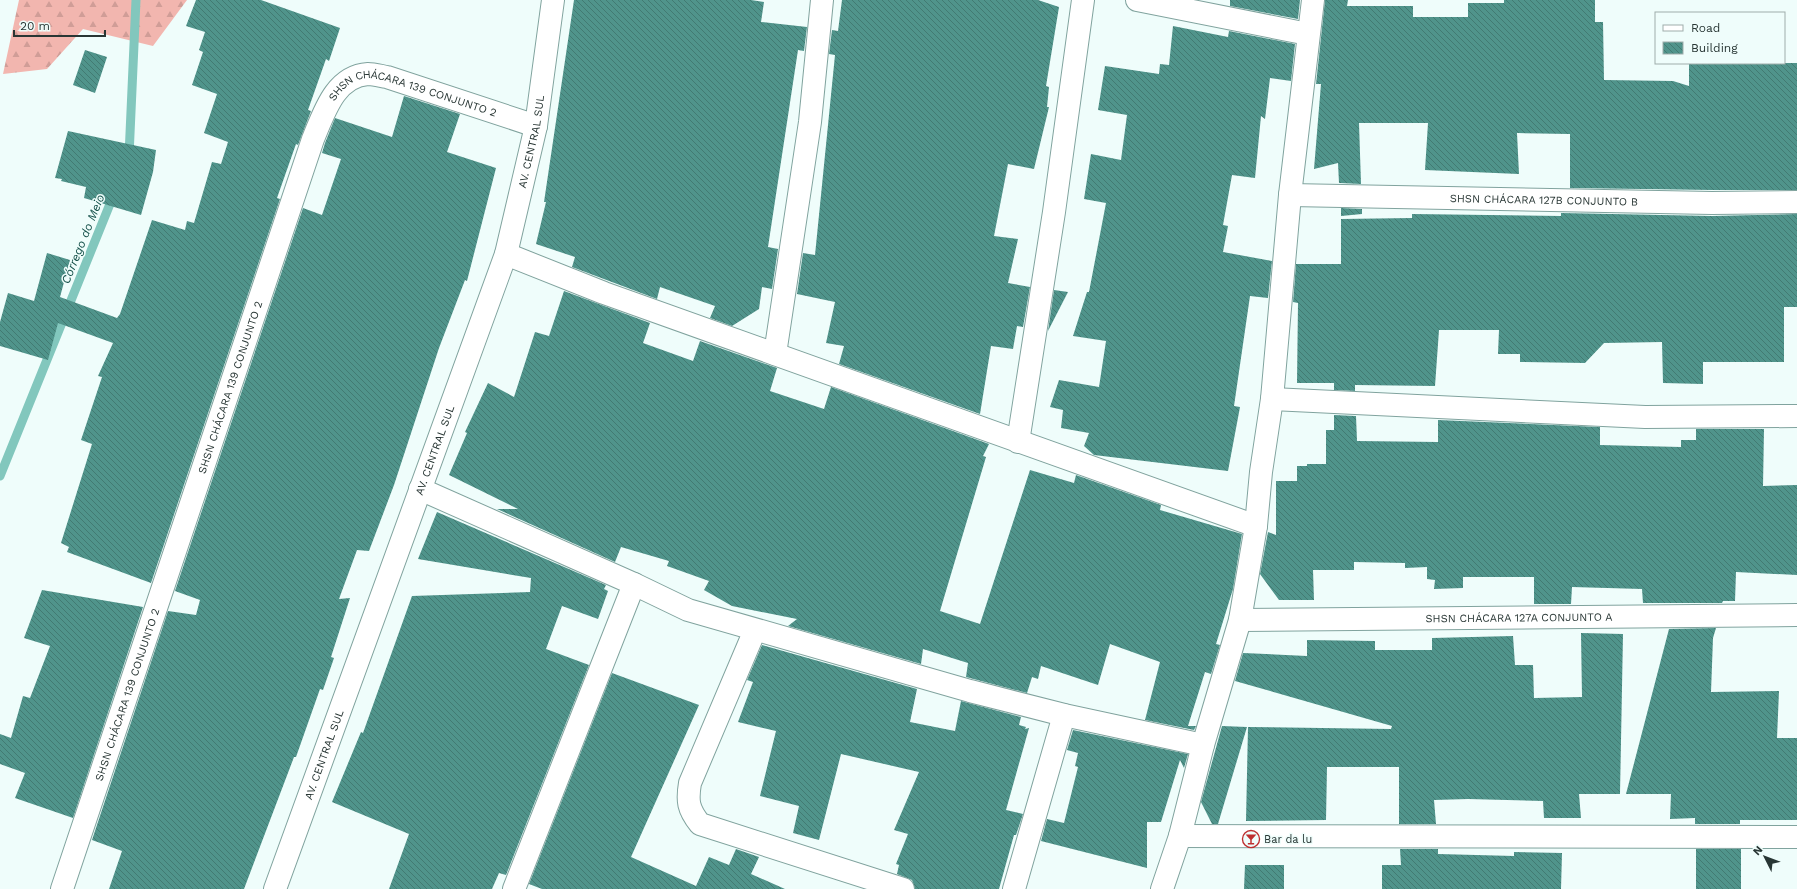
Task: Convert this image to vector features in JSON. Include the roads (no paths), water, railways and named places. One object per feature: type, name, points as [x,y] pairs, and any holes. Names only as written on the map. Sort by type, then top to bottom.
[{"type":"street","name":"AV. CENTRAL SUL","points":[[276,889],[506,254],[536,126],[553,0]]},
{"type":"street","points":[[775,354],[810,122],[822,0]]},
{"type":"street","points":[[1018,442],[1054,212],[1083,0]]},
{"type":"street","points":[[1137,0],[1308,34]]},
{"type":"street","points":[[1162,889],[1180,836],[1203,745],[1240,620],[1256,526],[1261,472],[1272,400],[1290,195],[1313,0]]},
{"type":"street","name":"SHSN CHÁCARA 139 CONJUNTO 2","points":[[62,889],[310,146],[327,106],[337,91],[348,80],[356,76],[370,74],[387,77],[536,126]]},
{"type":"street","name":"SHSN CHÁCARA 127B CONJUNTO B","points":[[1290,195],[1704,203],[1797,202]]},
{"type":"street","points":[[506,254],[604,294],[1256,526]]},
{"type":"street","points":[[1272,400],[1645,417],[1797,416]]},
{"type":"street","points":[[420,488],[634,584],[688,610],[970,691],[1064,715],[1203,745]]},
{"type":"street","points":[[514,889],[634,584]]},
{"type":"street","name":"SHSN CHÁCARA 127A CONJUNTO A","points":[[1240,620],[1797,615]]},
{"type":"street","points":[[755,630],[690,783],[688,798],[692,813],[700,824],[903,889]]},
{"type":"street","points":[[1014,889],[1064,715]]},
{"type":"street","points":[[1180,836],[1797,836]]},
{"type":"waterway","name":"Córrego do Meio","points":[[129,156],[136,0]]},
{"type":"waterway","name":"Córrego do Meio","points":[[0,476],[114,194]]},
{"type":"place","name":"Bar da lu","points":[[1251,839]]}]
